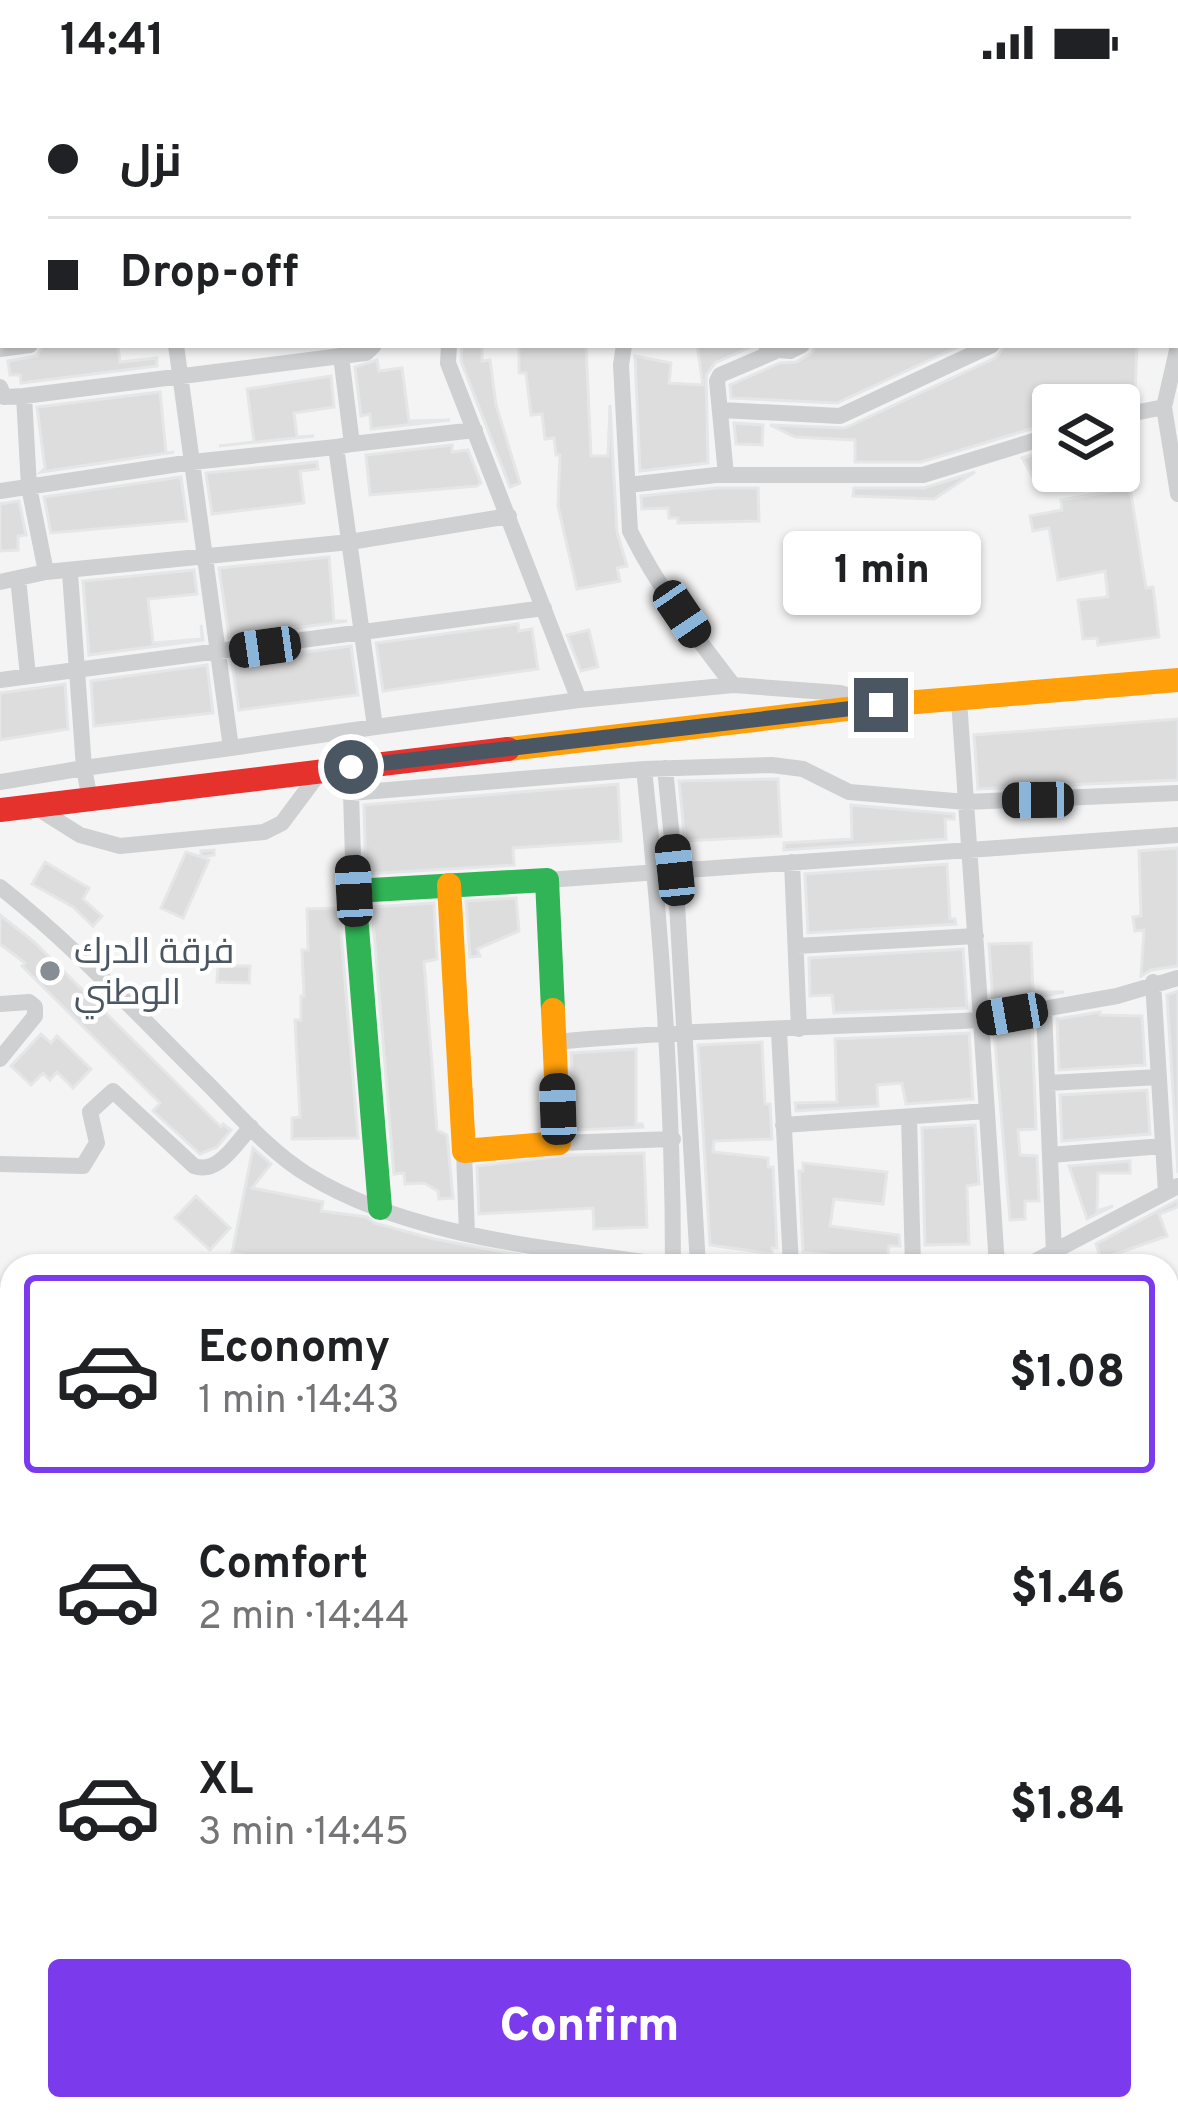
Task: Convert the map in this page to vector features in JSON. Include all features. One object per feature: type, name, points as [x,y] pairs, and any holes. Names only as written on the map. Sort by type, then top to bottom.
[{"type":"main road","points":[[0,810],[881,705],[1176,678]]},
{"type":"main road","points":[[380,1208],[354,891],[449,885],[547,880],[559,1143],[464,1150],[449,885]]},
{"type":"street","points":[[177,348],[231,748]]},
{"type":"street","points":[[1,394],[24,396],[182,378],[366,353],[371,348]]},
{"type":"street","points":[[449,348],[448,363],[579,700]]},
{"type":"street","points":[[624,348],[630,531],[733,685]]},
{"type":"street","points":[[726,476],[716,383],[720,375],[767,348]]},
{"type":"street","points":[[722,410],[840,416],[986,348]]},
{"type":"street","points":[[1176,348],[1164,407],[1178,494]]},
{"type":"street","points":[[341,356],[350,542],[375,727]]},
{"type":"street","points":[[24,396],[29,487],[46,572]]},
{"type":"street","points":[[1140,412],[1164,407]]},
{"type":"street","points":[[0,491],[193,462],[475,430]]},
{"type":"street","points":[[628,485],[726,476],[923,475],[1032,441]]},
{"type":"street","points":[[28,676],[9,580],[46,572],[350,542],[509,515]]},
{"type":"street","points":[[70,572],[74,669],[90,800]]},
{"type":"street","points":[[0,680],[544,608]]},
{"type":"street","points":[[0,782],[579,700],[733,685],[840,692],[881,705]]},
{"type":"street","points":[[959,700],[996,1254]]},
{"type":"street","points":[[351,793],[644,769],[783,765],[849,792],[966,802],[1178,793]]},
{"type":"street","points":[[351,767],[354,891]]},
{"type":"street","points":[[665,768],[675,870],[673,1254]]},
{"type":"street","points":[[644,769],[697,1254]]},
{"type":"street","points":[[33,806],[80,835],[120,846],[264,832],[282,823],[320,772]]},
{"type":"street","points":[[547,880],[1178,835]]},
{"type":"street","points":[[792,862],[799,1029]]},
{"type":"street","points":[[0,887],[102,976],[251,1126],[310,1176],[380,1208],[467,1234],[596,1254]]},
{"type":"street","points":[[796,946],[976,936]]},
{"type":"street","points":[[555,1042],[675,1032],[981,1020],[1117,996],[1178,978]]},
{"type":"street","points":[[1044,1009],[1054,1254],[1172,1189],[1163,1146],[1153,982]]},
{"type":"street","points":[[0,1004],[29,1002],[35,1007],[31,1024],[0,1059]]},
{"type":"street","points":[[778,1030],[790,1254]]},
{"type":"street","points":[[1048,1083],[1159,1077]]},
{"type":"street","points":[[0,1164],[83,1166],[91,1160],[97,1143],[90,1112],[113,1090],[204,1170],[214,1167],[251,1126]]},
{"type":"street","points":[[783,1125],[987,1111]]},
{"type":"street","points":[[909,1117],[913,1254]]},
{"type":"street","points":[[559,1143],[673,1138]]},
{"type":"street","points":[[1050,1155],[1163,1146]]},
{"type":"street","points":[[464,1150],[467,1234]]},
{"type":"building","points":[[41,348],[118,348],[120,362],[157,358],[157,366],[21,383],[20,375],[10,375],[8,361],[37,356]]},
{"type":"building","points":[[462,348],[482,348],[482,361],[490,360],[496,405],[520,483],[510,487],[461,361]]},
{"type":"building","points":[[519,348],[586,348],[591,456],[608,456],[610,405],[617,532],[627,566],[617,568],[620,581],[577,589],[558,506],[560,455],[556,455],[554,438],[545,439],[542,414],[531,415],[526,373],[519,373]]},
{"type":"building","points":[[697,348],[748,348],[715,363],[706,375],[708,463],[640,471],[635,356],[671,363],[669,383],[703,385]]},
{"type":"building","points":[[814,348],[956,348],[837,403],[731,398],[730,385],[812,353]]},
{"type":"building","points":[[1003,348],[1137,348],[1135,384],[1032,384],[1032,429],[921,462],[855,462],[855,440],[795,437],[770,425],[845,428],[997,357]]},
{"type":"building","points":[[377,360],[379,371],[402,368],[409,421],[450,420],[371,429],[370,414],[361,416],[355,367]]},
{"type":"building","points":[[331,376],[334,407],[294,413],[297,437],[314,436],[219,446],[254,442],[247,389]]},
{"type":"building","points":[[160,392],[166,453],[174,452],[41,472],[45,468],[37,407]]},
{"type":"building","points":[[734,423],[763,425],[762,445],[736,444]]},
{"type":"building","points":[[452,445],[452,452],[468,450],[481,483],[477,486],[370,495],[366,455]]},
{"type":"building","points":[[1032,455],[1032,476],[1022,458]]},
{"type":"building","points":[[317,462],[318,469],[300,471],[304,503],[212,514],[206,473]]},
{"type":"building","points":[[975,472],[934,499],[853,496],[854,488],[924,488]]},
{"type":"building","points":[[181,477],[187,521],[51,533],[44,497]]},
{"type":"building","points":[[758,488],[759,521],[678,523],[678,518],[669,518],[668,508],[642,509],[641,496]]},
{"type":"building","points":[[1131,492],[1146,588],[1153,587],[1159,637],[1098,645],[1097,638],[1083,639],[1078,600],[1108,597],[1105,571],[1058,580],[1049,528],[1033,531],[1030,516],[1062,510],[1061,500]]},
{"type":"building","points":[[19,501],[26,535],[18,536],[18,550],[0,551],[0,504]]},
{"type":"building","points":[[329,557],[334,621],[347,621],[229,637],[219,568]]},
{"type":"building","points":[[194,570],[197,594],[148,599],[153,643],[202,639],[201,625],[203,640],[89,655],[83,581]]},
{"type":"building","points":[[518,624],[519,631],[532,629],[538,669],[383,691],[376,643]]},
{"type":"building","points":[[589,630],[598,667],[581,671],[567,635]]},
{"type":"building","points":[[351,646],[358,695],[239,710],[232,662]]},
{"type":"building","points":[[207,665],[213,713],[94,726],[91,681]]},
{"type":"building","points":[[65,684],[68,729],[0,740],[0,693]]},
{"type":"building","points":[[1178,719],[1178,780],[978,789],[974,735]]},
{"type":"building","points":[[778,779],[781,836],[685,841],[679,781]]},
{"type":"building","points":[[618,784],[621,841],[513,848],[514,865],[366,874],[364,805]]},
{"type":"building","points":[[851,805],[954,814],[954,819],[945,819],[946,839],[784,850],[784,843],[852,839]]},
{"type":"building","points":[[1178,848],[1178,966],[1141,976],[1144,930],[1135,931],[1133,917],[1141,916],[1139,851]]},
{"type":"building","points":[[214,850],[214,855],[202,857],[209,860],[183,918],[161,908],[186,852],[201,857],[201,851]]},
{"type":"building","points":[[45,862],[89,888],[83,899],[102,916],[93,926],[73,907],[32,884]]},
{"type":"building","points":[[947,864],[950,919],[956,924],[808,933],[805,874]]},
{"type":"building","points":[[516,898],[519,931],[477,949],[480,956],[470,957],[466,901]]},
{"type":"building","points":[[434,903],[437,959],[424,962],[437,1130],[447,1135],[453,1198],[439,1199],[438,1191],[424,1183],[405,1184],[404,1173],[394,1174],[372,907]]},
{"type":"building","points":[[339,908],[358,1138],[292,1139],[292,1118],[300,1117],[295,1020],[301,1020],[304,996],[307,909]]},
{"type":"building","points":[[0,915],[33,941],[221,1127],[231,1130],[217,1147],[200,1154],[153,1111],[160,1103],[22,966],[25,963],[0,944]]},
{"type":"building","points":[[1031,943],[1033,992],[1064,992],[993,1005],[989,944]]},
{"type":"building","points":[[963,949],[967,1008],[834,1013],[832,995],[810,996],[809,958]]},
{"type":"building","points":[[218,966],[250,966],[249,983],[217,982]]},
{"type":"building","points":[[1178,991],[1178,1173],[1167,995]]},
{"type":"building","points":[[1100,1012],[1142,1016],[1145,1065],[1059,1070],[1057,1019]]},
{"type":"building","points":[[1032,1024],[1036,1129],[1018,1130],[1020,1155],[1037,1156],[1039,1201],[1025,1201],[1025,1219],[1010,1220],[994,1031]]},
{"type":"building","points":[[969,1033],[973,1099],[906,1104],[902,1083],[877,1085],[878,1106],[796,1111],[795,1103],[837,1102],[835,1039]]},
{"type":"building","points":[[41,1034],[51,1043],[57,1036],[91,1069],[73,1088],[57,1072],[50,1080],[43,1073],[31,1085],[11,1066]]},
{"type":"building","points":[[762,1042],[772,1139],[714,1141],[713,1152],[768,1158],[768,1167],[773,1167],[777,1248],[772,1248],[772,1254],[710,1245],[698,1045]]},
{"type":"building","points":[[636,1049],[636,1124],[643,1127],[575,1130],[571,1053]]},
{"type":"building","points":[[1147,1090],[1150,1134],[1062,1141],[1060,1095]]},
{"type":"building","points":[[975,1125],[979,1184],[967,1186],[969,1244],[925,1245],[922,1128]]},
{"type":"building","points":[[253,1148],[271,1164],[252,1188],[323,1202],[321,1211],[367,1217],[434,1239],[515,1254],[237,1254],[232,1253]]},
{"type":"building","points":[[644,1153],[647,1227],[594,1229],[593,1208],[479,1214],[477,1166],[570,1155]]},
{"type":"building","points":[[1130,1161],[1130,1173],[1098,1173],[1097,1211],[1113,1206],[1087,1219],[1069,1166]]},
{"type":"building","points":[[803,1163],[887,1172],[883,1204],[834,1199],[830,1226],[899,1235],[900,1246],[889,1246],[888,1254],[803,1252],[799,1171]]},
{"type":"building","points":[[196,1196],[230,1228],[210,1250],[175,1218]]},
{"type":"building","points":[[1178,1200],[1178,1207],[1159,1214],[1167,1236],[1115,1254],[1099,1254],[1096,1244]]},
{"type":"traffic: fast","points":[[380,1208],[354,891],[547,880],[553,1010]]},
{"type":"traffic: slow","points":[[508,749],[881,705],[1178,680]]},
{"type":"traffic: slow","points":[[449,885],[464,1151],[559,1143],[553,1010]]},
{"type":"traffic: jam","points":[[0,810],[508,749]]},
{"type":"place","name":"فرقة الدرك الوطني","points":[[50,971]]},
{"type":"route","points":[[351,767],[881,705]]}]
